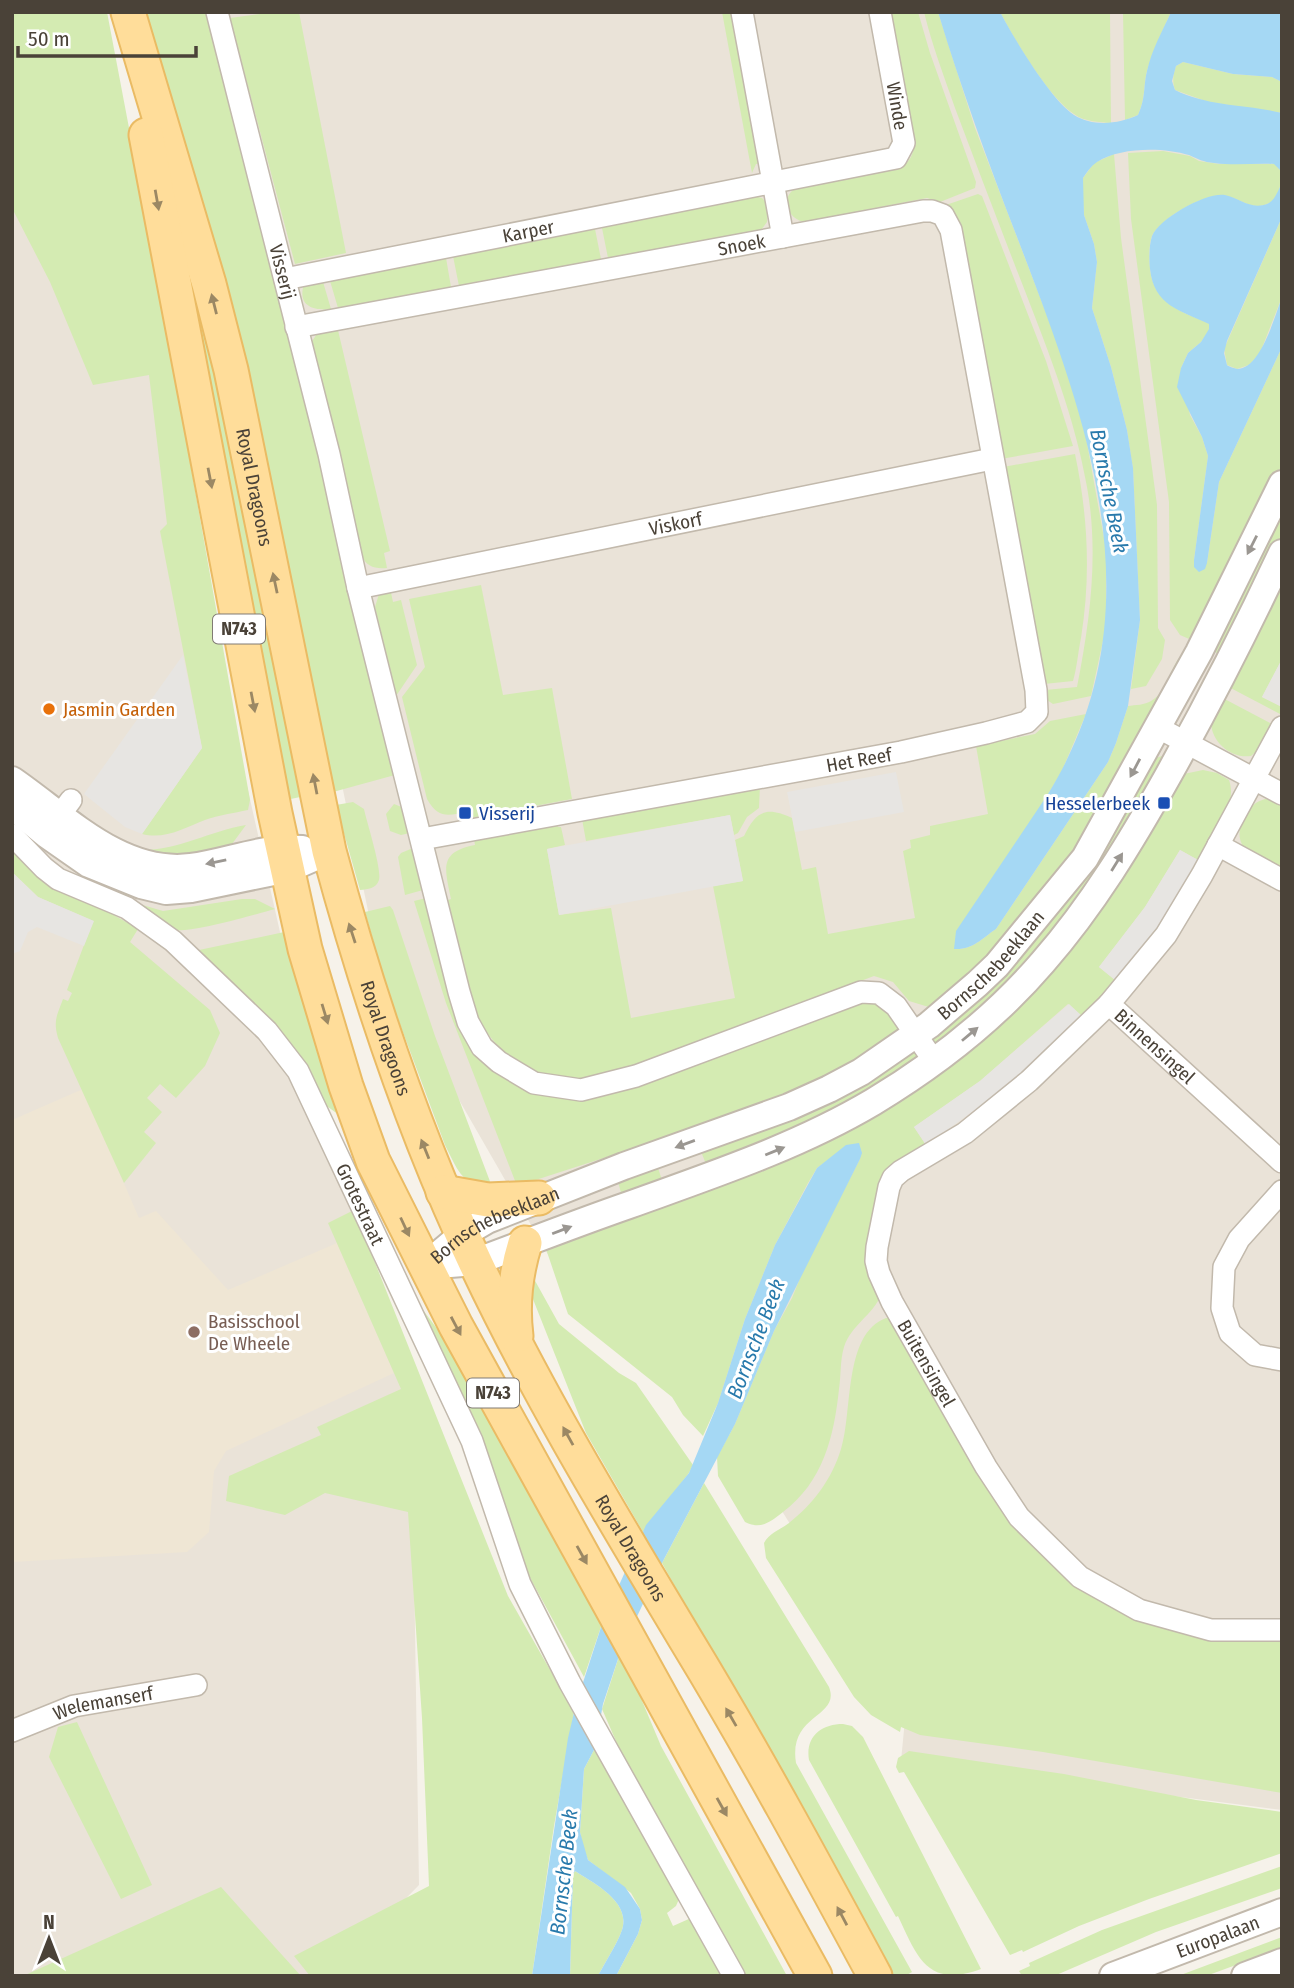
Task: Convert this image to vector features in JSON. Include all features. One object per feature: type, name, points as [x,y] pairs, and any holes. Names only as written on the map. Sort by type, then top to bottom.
[{"type":"main road","name":"Royal Dragoons","points":[[126,12],[209,284],[231,370],[329,851],[348,922],[421,1141],[469,1248],[517,1345],[624,1536],[778,1797],[874,1976]]},
{"type":"main road","name":"Royal Dragoons","points":[[126,12],[160,221],[268,782],[305,949],[346,1086],[373,1161],[425,1266],[815,1976]]},
{"type":"main road","points":[[443,1192],[488,1200],[539,1198]]},
{"type":"main road","points":[[517,1345],[513,1314],[515,1281],[525,1244]]},
{"type":"street","name":"Visserij","points":[[217,12],[468,1022],[482,1047],[513,1073],[534,1083],[581,1090],[636,1076],[861,992],[879,993],[896,1006],[934,1061]]},
{"type":"street","points":[[742,12],[783,237]]},
{"type":"street","name":"Winde","points":[[773,181],[896,158],[904,143],[880,12]]},
{"type":"street","name":"Karper","points":[[285,279],[773,181]]},
{"type":"street","name":"Snoek","points":[[296,327],[932,211],[943,215],[951,230],[992,458]]},
{"type":"street","name":"Viskorf","points":[[358,588],[992,458]]},
{"type":"street","name":"Het Reef","points":[[422,839],[901,752],[1027,722],[1037,712],[1036,690],[992,458]]},
{"type":"street","name":"Bornschebeeklaan","points":[[469,1248],[487,1220],[539,1198],[789,1107],[861,1072],[916,1034],[997,965],[1085,858],[1199,652],[1282,484]]},
{"type":"street","name":"Bornschebeeklaan","points":[[425,1266],[469,1248],[525,1244],[785,1147],[872,1102],[934,1061],[990,1017],[1069,932],[1110,874],[1186,743],[1282,553]]},
{"type":"street","points":[[1157,727],[1282,794]]},
{"type":"street","name":"Binnensingel","points":[[1282,727],[1166,935],[1109,1004],[1282,1162]]},
{"type":"street","name":"Grotestraat","points":[[12,780],[19,816],[44,868],[58,879],[127,908],[173,941],[267,1031],[298,1071],[472,1441],[520,1584],[570,1683],[606,1743],[734,1976]]},
{"type":"street","name":"Grotestraat","points":[[19,816],[59,816],[112,851],[153,867],[192,867],[329,851]]},
{"type":"street","points":[[1218,845],[1282,880]]},
{"type":"street","name":"Buitensingel","points":[[1109,1004],[1030,1081],[964,1133],[893,1178],[877,1247],[878,1273],[892,1303],[979,1456],[1018,1517],[1080,1577],[1139,1610],[1211,1630],[1282,1630]]},
{"type":"street","points":[[1282,1191],[1239,1239],[1224,1267],[1222,1308],[1230,1333],[1255,1355],[1282,1360]]},
{"type":"street","name":"Welemanserf","points":[[12,1731],[75,1706],[196,1685]]},
{"type":"street","name":"Europalaan","points":[[1113,1976],[1282,1912]]},
{"type":"street","points":[[1245,1976],[1282,1962]]},
{"type":"shaded area","points":[[12,12],[72,12],[325,1131],[390,1325],[420,1404],[413,1502],[419,1885],[330,1976],[12,1976]]},
{"type":"shaded area","points":[[182,12],[1282,12],[1282,1810],[901,1761],[906,1709],[636,1278],[573,1298],[378,959]]},
{"type":"shaded area","points":[[183,655],[202,748],[142,834],[125,827],[84,794]]},
{"type":"shaded area","points":[[1282,659],[1282,707],[1262,697]]},
{"type":"shaded area","points":[[896,772],[904,812],[795,832],[787,792]]},
{"type":"shaded area","points":[[730,815],[743,881],[559,915],[547,849]]},
{"type":"shaded area","points":[[1180,850],[1198,860],[1161,922],[1115,980],[1099,967],[1145,907]]},
{"type":"shaded area","points":[[12,872],[38,897],[94,921],[84,946],[37,927],[28,932],[20,951],[12,954]]},
{"type":"shaded area","points":[[1069,1004],[1083,1017],[1008,1086],[926,1145],[914,1127],[980,1081]]},
{"type":"shaded area","name":"Basisschool De Wheele","points":[[83,1089],[139,1218],[156,1211],[228,1290],[337,1243],[394,1373],[226,1451],[214,1471],[209,1532],[187,1552],[12,1562],[12,1120]]},
{"type":"green space","points":[[12,12],[107,12],[156,270],[250,800],[248,810],[210,818],[167,834],[142,834],[202,748],[160,531],[167,524],[149,375],[93,385],[50,282],[12,208]]},
{"type":"green space","points":[[143,12],[205,12],[244,146],[395,775],[333,792]]},
{"type":"green space","points":[[299,12],[346,253],[295,264],[230,18]]},
{"type":"green space","points":[[722,12],[734,12],[762,163],[756,164],[752,173]]},
{"type":"green space","points":[[890,12],[918,12],[976,182],[975,188],[940,202],[927,198],[803,222],[792,216],[787,206],[788,196],[797,187],[900,168],[912,155],[914,144]]},
{"type":"green space","points":[[924,12],[938,12],[975,128],[1060,349],[1083,421],[1106,549],[1106,627],[1091,696],[1053,704],[1047,700],[1045,690],[1077,687],[1086,637],[1093,562],[1091,512],[1082,461],[1052,363],[955,108]]},
{"type":"green space","points":[[1000,12],[1110,12],[1111,123],[1083,119],[1064,106],[1033,67]]},
{"type":"green space","points":[[1123,12],[1171,12],[1149,63],[1138,115],[1125,120]]},
{"type":"green space","points":[[1183,62],[1233,74],[1272,77],[1282,82],[1282,113],[1208,102],[1175,90],[1175,69]]},
{"type":"green space","points":[[1163,151],[1219,164],[1275,164],[1282,172],[1279,190],[1271,202],[1256,206],[1226,196],[1207,198],[1174,214],[1157,229],[1150,243],[1150,268],[1157,290],[1170,305],[1209,323],[1210,329],[1201,342],[1188,353],[1181,368],[1190,415],[1202,437],[1208,456],[1194,560],[1207,563],[1219,482],[1282,347],[1282,465],[1196,642],[1180,635],[1170,620],[1169,502],[1131,219],[1128,153]]},
{"type":"green space","points":[[1114,154],[1121,238],[1157,505],[1158,628],[1165,640],[1162,659],[1146,686],[1131,689],[1140,620],[1133,469],[1127,430],[1111,367],[1092,308],[1097,262],[1084,215],[1082,192],[1083,178],[1094,163]]},
{"type":"green space","points":[[978,194],[982,196],[1046,361],[1073,446],[1001,459],[946,205]]},
{"type":"green space","points":[[754,196],[762,198],[768,204],[767,222],[761,230],[608,258],[601,223]]},
{"type":"green space","points":[[1282,217],[1282,297],[1260,353],[1249,365],[1237,369],[1227,365],[1224,349]]},
{"type":"green space","points":[[594,224],[601,259],[459,286],[452,251]]},
{"type":"green space","points":[[445,252],[451,287],[338,308],[328,274]]},
{"type":"green space","points":[[321,275],[331,309],[308,306],[303,297],[304,284]]},
{"type":"green space","points":[[200,303],[305,796],[286,800],[193,305]]},
{"type":"green space","points":[[337,326],[390,551],[384,553],[387,568],[371,566],[361,554],[311,343],[320,329]]},
{"type":"green space","points":[[1075,454],[1087,546],[1084,615],[1073,681],[1044,684],[1003,467]]},
{"type":"green space","points":[[1282,492],[1282,544],[1224,657],[1206,647]]},
{"type":"green space","points":[[1282,566],[1282,659],[1262,697],[1282,707],[1280,714],[1223,684]]},
{"type":"green space","points":[[481,585],[503,695],[552,688],[572,799],[471,818],[469,812],[450,815],[440,813],[427,799],[402,697],[425,667],[409,599]]},
{"type":"green space","points":[[390,588],[393,602],[401,600],[417,665],[396,696],[375,607],[379,594]]},
{"type":"green space","points":[[1184,652],[1190,654],[1113,798],[1029,921],[932,1008],[909,1001],[893,982],[874,976],[615,1073],[580,1081],[546,1076],[508,1056],[489,1035],[474,1009],[445,901],[451,899],[447,863],[455,852],[475,845],[474,839],[557,824],[561,827],[565,845],[547,849],[559,915],[611,908],[631,1018],[735,998],[713,886],[743,881],[735,840],[744,836],[758,816],[775,812],[792,818],[802,870],[816,867],[828,934],[915,918],[903,851],[911,848],[910,840],[930,835],[930,826],[988,814],[976,746],[1035,734],[1050,721],[1086,714],[1061,773],[954,949],[966,948],[976,943],[996,929],[1108,762],[1128,706],[1146,703],[1157,697]]},
{"type":"green space","points":[[1217,695],[1274,725],[1259,749],[1251,756],[1230,752],[1215,737],[1211,720]]},
{"type":"green space","points":[[1166,757],[1110,869],[983,1016],[868,1099],[708,1169],[700,1149],[946,1017],[1150,760]]},
{"type":"green space","points":[[1203,770],[1217,773],[1229,780],[1231,790],[1228,810],[1202,857],[1198,860],[1180,850],[1145,907],[1099,967],[1115,980],[1111,985],[1083,1017],[1068,1004],[980,1081],[914,1127],[926,1145],[887,1200],[866,1247],[867,1265],[881,1295],[847,1339],[844,1347],[834,1424],[824,1457],[808,1487],[783,1512],[761,1525],[745,1522],[718,1476],[717,1457],[735,1424],[807,1261],[860,1159],[824,1163],[817,1168],[808,1183],[775,1245],[745,1319],[718,1403],[703,1436],[683,1415],[672,1397],[568,1314],[545,1246],[710,1181],[990,1024],[1179,775]]},
{"type":"green space","points":[[760,785],[759,808],[747,817],[734,835],[730,815],[586,841],[582,819]]},
{"type":"green space","points":[[1265,799],[1282,803],[1282,871],[1247,851],[1240,837],[1245,816],[1251,807]]},
{"type":"green space","points":[[353,802],[364,809],[379,874],[376,885],[360,890],[336,805]]},
{"type":"green space","points":[[394,804],[404,808],[410,833],[401,835],[390,831],[386,814]]},
{"type":"green space","points":[[246,825],[232,844],[223,850],[180,860],[142,850],[182,844]]},
{"type":"green space","points":[[413,848],[423,890],[405,895],[398,857]]},
{"type":"green space","points":[[14,853],[48,884],[100,907],[138,929],[130,942],[210,1010],[220,1033],[205,1066],[176,1098],[160,1084],[147,1098],[162,1112],[144,1132],[156,1143],[124,1183],[58,1038],[56,1027],[56,1018],[63,999],[68,1001],[72,993],[67,990],[93,921],[38,897],[12,872]]},
{"type":"green space","points":[[426,898],[477,1052],[583,1092],[857,998],[882,997],[906,1034],[799,1095],[517,1186],[446,1003],[414,901]]},
{"type":"green space","points":[[255,899],[275,909],[220,924],[176,930],[164,927],[139,904],[163,911]]},
{"type":"green space","points":[[390,906],[435,1036],[494,1192],[468,1180],[455,1165],[445,1145],[388,992],[365,912]]},
{"type":"green space","points":[[289,931],[342,1117],[321,1102],[282,1039],[233,984],[211,967],[199,950]]},
{"type":"green space","points":[[657,1165],[664,1186],[623,1200],[617,1178]]},
{"type":"green space","points":[[354,1210],[508,1596],[574,1712],[532,1976],[310,1976],[294,1956],[429,1886],[422,1718],[408,1512],[325,1493],[285,1515],[226,1501],[229,1476],[321,1435],[317,1427],[401,1389],[328,1223]]},
{"type":"green space","points":[[528,1268],[559,1324],[619,1373],[636,1383],[693,1465],[643,1532],[586,1433],[525,1279]]},
{"type":"green space","points":[[420,1306],[441,1334],[529,1483],[603,1621],[584,1677],[528,1574]]},
{"type":"green space","points":[[886,1318],[891,1318],[1020,1532],[1051,1564],[1091,1594],[1282,1638],[1282,1793],[1043,1752],[920,1735],[901,1727],[900,1732],[871,1715],[854,1697],[766,1558],[764,1543],[806,1508],[832,1471],[845,1433],[856,1357],[872,1327]]},
{"type":"green space","points":[[704,1483],[829,1687],[831,1697],[828,1705],[799,1734],[796,1763],[912,1972],[905,1976],[888,1976],[874,1946],[662,1563]]},
{"type":"green space","points":[[620,1653],[661,1746],[787,1976],[743,1976],[619,1748],[602,1709]]},
{"type":"green space","points":[[77,1722],[152,1885],[121,1899],[49,1757],[58,1727]]},
{"type":"green space","points":[[828,1726],[852,1726],[863,1737],[981,1969],[948,1975],[927,1966],[912,1945],[898,1916],[896,1917],[809,1760],[808,1752],[816,1733]]},
{"type":"green space","points":[[595,1748],[679,1899],[676,1906],[667,1913],[673,1926],[691,1918],[726,1976],[616,1976],[638,1934],[642,1920],[640,1909],[631,1893],[588,1860],[583,1847],[580,1832],[584,1769]]},
{"type":"green space","points":[[909,1751],[1064,1774],[1196,1800],[1282,1812],[1282,1853],[1149,1899],[1010,1955],[904,1772],[899,1773],[896,1767],[898,1758]]},
{"type":"green space","points":[[1282,1866],[1282,1888],[1156,1932],[1054,1976],[1022,1976],[1019,1971],[1030,1966],[1029,1963],[1102,1930]]},
{"type":"green space","points":[[575,1871],[607,1893],[620,1908],[623,1917],[619,1937],[598,1976],[570,1976]]},
{"type":"green space","points":[[221,1887],[301,1976],[23,1976],[198,1897]]},
{"type":"green space","points":[[1282,1937],[1282,1948],[1206,1976],[1178,1976]]},
{"type":"water","name":"Bornsche Beek","points":[[938,12],[1000,12],[1054,96],[1081,119],[1106,123],[1138,115],[1149,63],[1171,12],[1282,12],[1282,82],[1272,77],[1233,74],[1183,62],[1176,66],[1172,81],[1175,90],[1201,100],[1282,113],[1282,172],[1274,164],[1222,164],[1179,152],[1142,150],[1106,157],[1093,165],[1083,178],[1084,215],[1097,262],[1092,308],[1111,367],[1127,430],[1133,468],[1140,620],[1128,706],[1108,762],[996,929],[972,946],[961,949],[954,949],[956,931],[1048,794],[1082,725],[1101,655],[1106,585],[1101,515],[1087,445],[1067,375],[975,125]]},
{"type":"water","points":[[1282,183],[1282,217],[1224,353],[1227,365],[1237,369],[1246,367],[1266,340],[1282,297],[1282,347],[1219,482],[1207,563],[1205,569],[1199,572],[1194,567],[1194,560],[1208,456],[1202,437],[1177,387],[1188,353],[1201,342],[1209,324],[1170,305],[1157,291],[1150,269],[1151,240],[1164,222],[1196,202],[1225,195],[1250,205],[1267,204]]},
{"type":"water","name":"Bornsche Beek","points":[[859,1143],[862,1153],[860,1159],[774,1331],[735,1424],[662,1563],[620,1653],[603,1704],[595,1748],[584,1769],[580,1832],[588,1860],[625,1887],[640,1909],[642,1920],[638,1934],[616,1976],[598,1976],[619,1937],[623,1917],[620,1908],[607,1893],[575,1871],[570,1976],[532,1976],[568,1738],[603,1621],[646,1525],[689,1473],[718,1403],[745,1319],[775,1245],[817,1168],[846,1145]]},
{"type":"place","name":"Jasmin Garden","points":[[49,709]]},
{"type":"place","name":"Hesselerbeek","points":[[1164,803]]},
{"type":"place","name":"Visserij","points":[[465,813]]},
{"type":"place","name":"Basisschool De Wheele","points":[[194,1332]]}]
